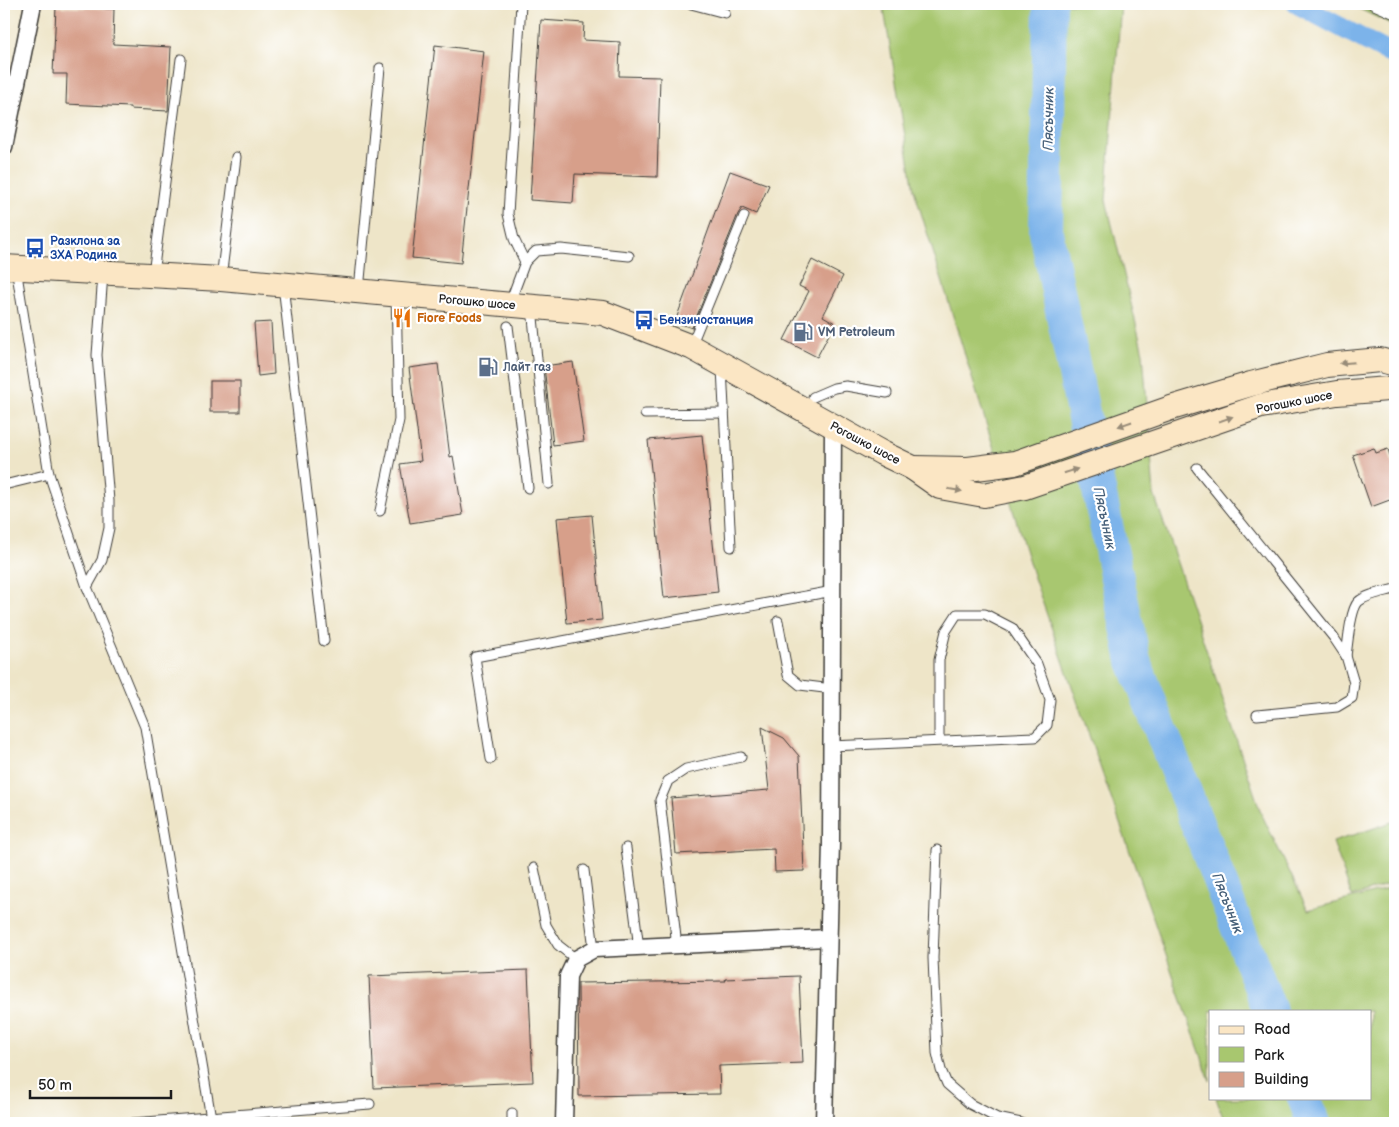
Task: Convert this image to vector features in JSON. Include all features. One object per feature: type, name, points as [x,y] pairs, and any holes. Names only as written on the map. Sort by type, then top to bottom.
[{"type":"main road","name":"Рогошко шосе","points":[[10,267],[221,279],[359,291],[396,295],[508,316],[532,307],[603,313],[691,346],[913,468],[940,488],[984,495],[1025,487],[1261,406],[1337,393],[1395,387]]},
{"type":"main road","name":"Рогошко шосе","points":[[913,468],[968,469],[1015,462],[1171,408],[1251,384],[1327,365],[1380,360],[1395,364]]},
{"type":"street","points":[[4,147],[33,4]]},
{"type":"street","points":[[824,1123],[827,938],[831,843],[833,425]]},
{"type":"street","points":[[564,1123],[568,976],[576,959],[594,949],[827,938]]},
{"type":"lane","points":[[521,4],[508,214],[514,239],[525,262]]},
{"type":"lane","points":[[691,4],[725,13]]},
{"type":"lane","points":[[1372,4],[1395,14]]},
{"type":"lane","points":[[152,276],[181,59]]},
{"type":"lane","points":[[359,291],[380,68]]},
{"type":"lane","points":[[221,279],[236,157]]},
{"type":"lane","points":[[691,346],[744,216]]},
{"type":"lane","points":[[528,488],[508,316],[525,262],[536,251],[561,249],[629,256]]},
{"type":"lane","points":[[10,267],[49,474],[87,587],[146,727],[211,1118]]},
{"type":"lane","points":[[87,587],[102,560],[109,528],[109,501],[97,355],[103,273]]},
{"type":"lane","points":[[283,285],[324,641]]},
{"type":"lane","points":[[380,511],[399,420],[396,295]]},
{"type":"lane","points":[[532,307],[549,484]]},
{"type":"lane","points":[[722,363],[731,547]]},
{"type":"lane","points":[[813,397],[834,388],[846,386],[887,393]]},
{"type":"lane","points":[[645,414],[724,413]]},
{"type":"lane","points":[[1198,468],[1334,638],[1346,656],[1354,683],[1352,698],[1337,707],[1257,715]]},
{"type":"lane","points":[[4,485],[49,474]]},
{"type":"lane","points":[[1346,656],[1354,610],[1358,602],[1395,588]]},
{"type":"lane","points":[[491,760],[475,657],[832,590]]},
{"type":"lane","points":[[831,746],[1035,737],[1047,725],[1050,700],[1037,664],[1012,628],[985,614],[957,614],[946,631],[939,660],[939,741]]},
{"type":"lane","points":[[778,621],[788,675],[800,685],[832,689]]},
{"type":"lane","points":[[677,946],[660,800],[668,781],[686,769],[741,757]]},
{"type":"lane","points":[[626,848],[639,948]]},
{"type":"lane","points":[[937,850],[933,958],[937,1053],[941,1070],[947,1084],[970,1104],[997,1118],[1021,1123]]},
{"type":"lane","points":[[534,868],[546,925],[558,945],[576,959]]},
{"type":"lane","points":[[584,870],[594,949]]},
{"type":"lane","points":[[133,1123],[370,1104]]},
{"type":"lane","points":[[512,1113],[512,1123]]},
{"type":"green space","points":[[883,4],[1121,4],[1106,200],[1143,353],[1154,494],[1261,813],[1308,910],[1395,887],[1395,1123],[1225,1123],[1217,1100],[1372,1100],[1372,1010],[1209,1010],[1209,1078],[1033,575],[914,190]]},
{"type":"green space","points":[[1349,4],[1395,4],[1395,26]]},
{"type":"green space","points":[[1395,821],[1395,882],[1352,897],[1333,842]]},
{"type":"building","points":[[56,7],[114,9],[113,44],[171,47],[168,111],[66,104],[67,74],[53,74]]},
{"type":"building","points":[[541,20],[584,23],[583,40],[620,42],[619,76],[660,77],[657,177],[575,174],[573,203],[530,200]]},
{"type":"building","points":[[435,45],[484,51],[461,263],[412,258]]},
{"type":"building","points":[[730,171],[769,185],[756,214],[742,208],[738,214],[692,328],[675,322]]},
{"type":"building","points":[[812,260],[843,276],[823,316],[835,323],[817,357],[784,340],[809,291],[799,286]]},
{"type":"building","points":[[271,322],[274,374],[258,376],[254,323]]},
{"type":"building","points":[[573,362],[584,441],[553,445],[544,366]]},
{"type":"building","points":[[438,364],[450,457],[453,456],[463,515],[410,523],[400,464],[421,461],[409,368]]},
{"type":"building","points":[[210,381],[240,381],[240,412],[210,412]]},
{"type":"building","points":[[702,435],[718,592],[664,598],[648,440]]},
{"type":"building","points":[[1374,448],[1376,453],[1388,449],[1395,472],[1395,498],[1371,507],[1353,455]]},
{"type":"building","points":[[592,515],[602,620],[567,623],[557,518]]},
{"type":"building","points":[[762,727],[784,738],[799,756],[804,871],[775,872],[774,849],[676,854],[671,798],[769,790]]},
{"type":"building","points":[[528,970],[533,1082],[374,1088],[369,976]]},
{"type":"building","points":[[799,976],[803,1063],[719,1066],[720,1094],[579,1096],[578,983],[726,981],[725,979]]},
{"type":"waterway","name":"Пясъчник","points":[[1050,4],[1046,232],[1134,661],[1270,1010]]},
{"type":"waterway","points":[[1297,4],[1395,56]]},
{"type":"waterway","name":"Пясъчник","points":[[1305,1100],[1314,1123]]},
{"type":"place","name":"Разклона за ЗХА Родина","points":[[35,248]]},
{"type":"place","name":"Fiore Foods","points":[[402,318]]},
{"type":"place","name":"Бензиностанция","points":[[644,320]]},
{"type":"place","name":"VM Petroleum","points":[[803,332]]},
{"type":"place","name":"Лайт газ","points":[[488,367]]}]
